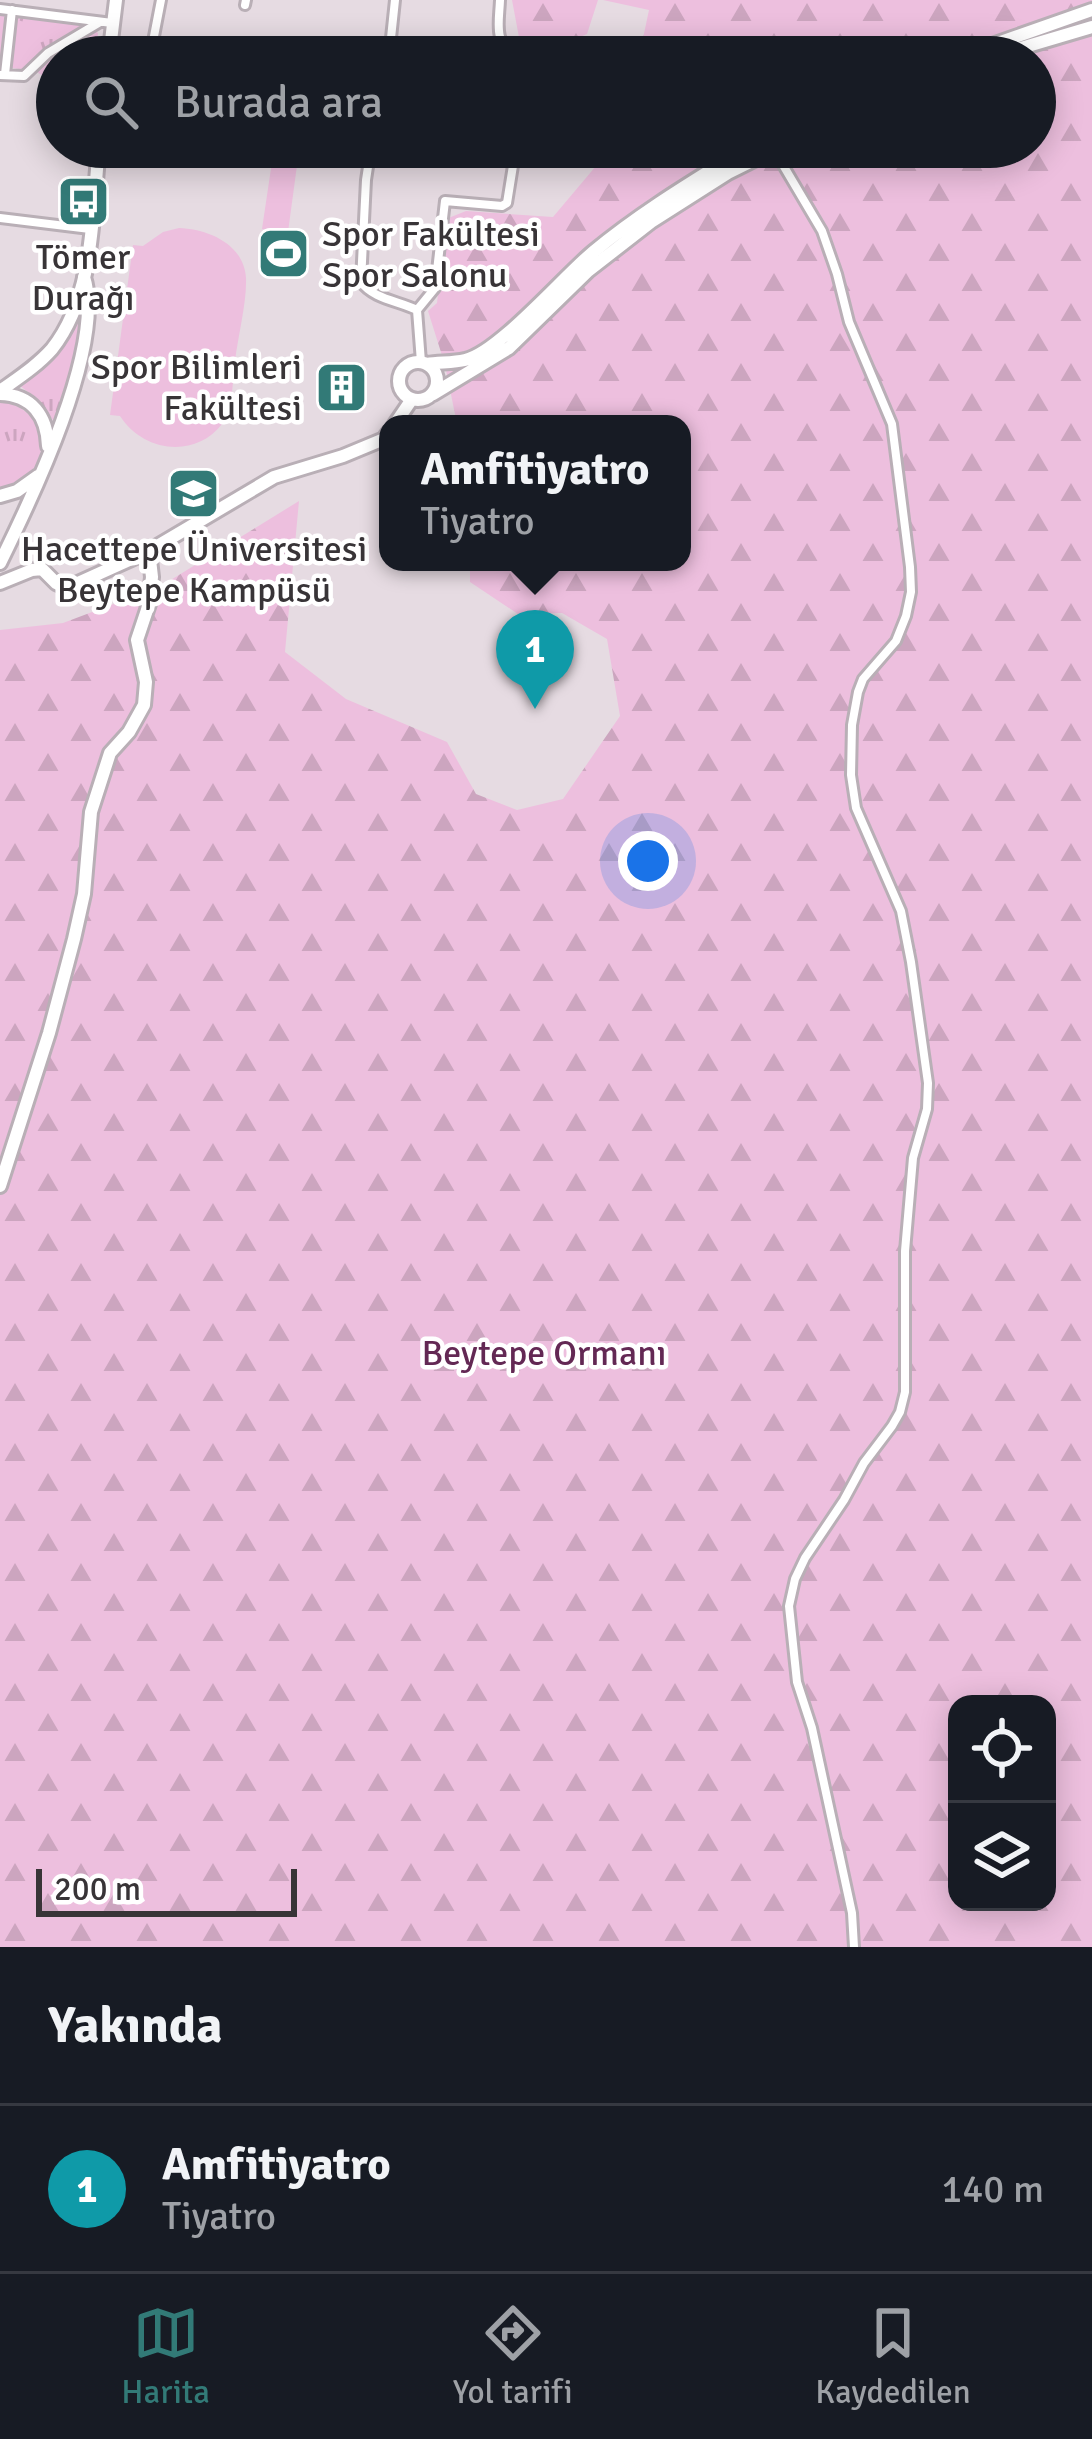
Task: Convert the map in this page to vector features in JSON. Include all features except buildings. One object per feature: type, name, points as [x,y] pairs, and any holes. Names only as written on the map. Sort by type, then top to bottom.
[{"type":"main road","points":[[107,36],[106,22],[116,0]]},
{"type":"main road","points":[[1018,36],[1092,10]]},
{"type":"main road","points":[[1056,38],[1092,27]]},
{"type":"main road","points":[[0,392],[52,348],[70,320],[84,278],[96,168]]},
{"type":"main road","points":[[714,168],[656,203],[593,252],[481,352],[468,360],[409,364],[400,373],[402,392],[412,399],[425,399],[509,348],[588,271],[651,222],[737,168]]},
{"type":"main road","points":[[0,563],[75,380],[87,325],[84,278]]},
{"type":"main road","points":[[424,363],[438,379],[434,394]]},
{"type":"main road","points":[[0,392],[16,395],[37,409],[46,427],[48,454]]},
{"type":"main road","points":[[400,415],[412,399]]},
{"type":"main road","points":[[0,583],[42,569],[67,588],[149,551],[274,477],[379,441]]},
{"type":"main road","points":[[0,496],[39,476]]},
{"type":"main road","points":[[0,1186],[74,939],[84,894],[91,812],[110,753],[129,733],[144,705],[146,682],[137,640],[149,604],[149,551]]},
{"type":"street","points":[[154,36],[161,0]]},
{"type":"street","points":[[391,36],[395,0]]},
{"type":"street","points":[[499,36],[500,0]]},
{"type":"street","points":[[0,9],[106,22]]},
{"type":"street","points":[[12,10],[2,75],[24,76],[36,64]]},
{"type":"street","points":[[80,36],[106,22]]},
{"type":"street","points":[[368,168],[361,282],[373,294],[417,310]]},
{"type":"street","points":[[424,363],[417,310],[435,288],[445,202],[502,206],[507,203],[513,168]]},
{"type":"street","points":[[785,168],[822,230],[848,322],[892,424],[911,592],[896,641],[857,692],[851,775],[856,808],[901,911],[928,1083],[927,1109],[913,1158],[907,1230],[905,1392],[892,1426],[805,1558],[789,1606],[797,1682],[812,1729],[852,1912],[854,1947]]},
{"type":"street","points":[[0,218],[90,229]]},
{"type":"green space","points":[[512,0],[598,0],[587,34],[519,36]]},
{"type":"green space","name":"Beytepe Ormanı","points":[[603,0],[1092,0],[1092,1947],[0,1947],[0,630],[63,623],[161,586],[299,501],[285,652],[346,699],[447,742],[476,794],[517,810],[563,799],[620,716],[607,639],[562,613],[518,614],[470,582],[470,571],[691,571],[691,415],[455,415],[428,311],[437,303],[446,219],[466,211],[553,217],[594,168],[1056,168],[1056,36],[643,36],[649,10]]},
{"type":"green space","points":[[0,13],[91,27],[98,33],[36,36],[36,72],[0,66]]},
{"type":"green space","points":[[271,168],[297,168],[288,232],[262,229]]},
{"type":"green space","points":[[179,228],[212,235],[232,248],[244,266],[246,287],[226,417],[198,443],[170,447],[155,444],[120,416],[110,415],[133,245],[143,246]]},
{"type":"green space","points":[[80,304],[77,347],[55,423],[19,385],[58,350]]},
{"type":"green space","points":[[0,402],[33,419],[41,441],[36,466],[27,477],[0,491]]},
{"type":"place","name":"Tömer Durağı","points":[[83,201]]},
{"type":"place","name":"Spor Fakültesi Spor Salonu","points":[[283,254]]},
{"type":"place","name":"Spor Bilimleri Fakültesi","points":[[341,387]]},
{"type":"place","name":"Hacettepe Üniversitesi Beytepe Kampüsü","points":[[194,493]]},
{"type":"place","name":"Amfitiyatro","points":[[535,709]]}]
